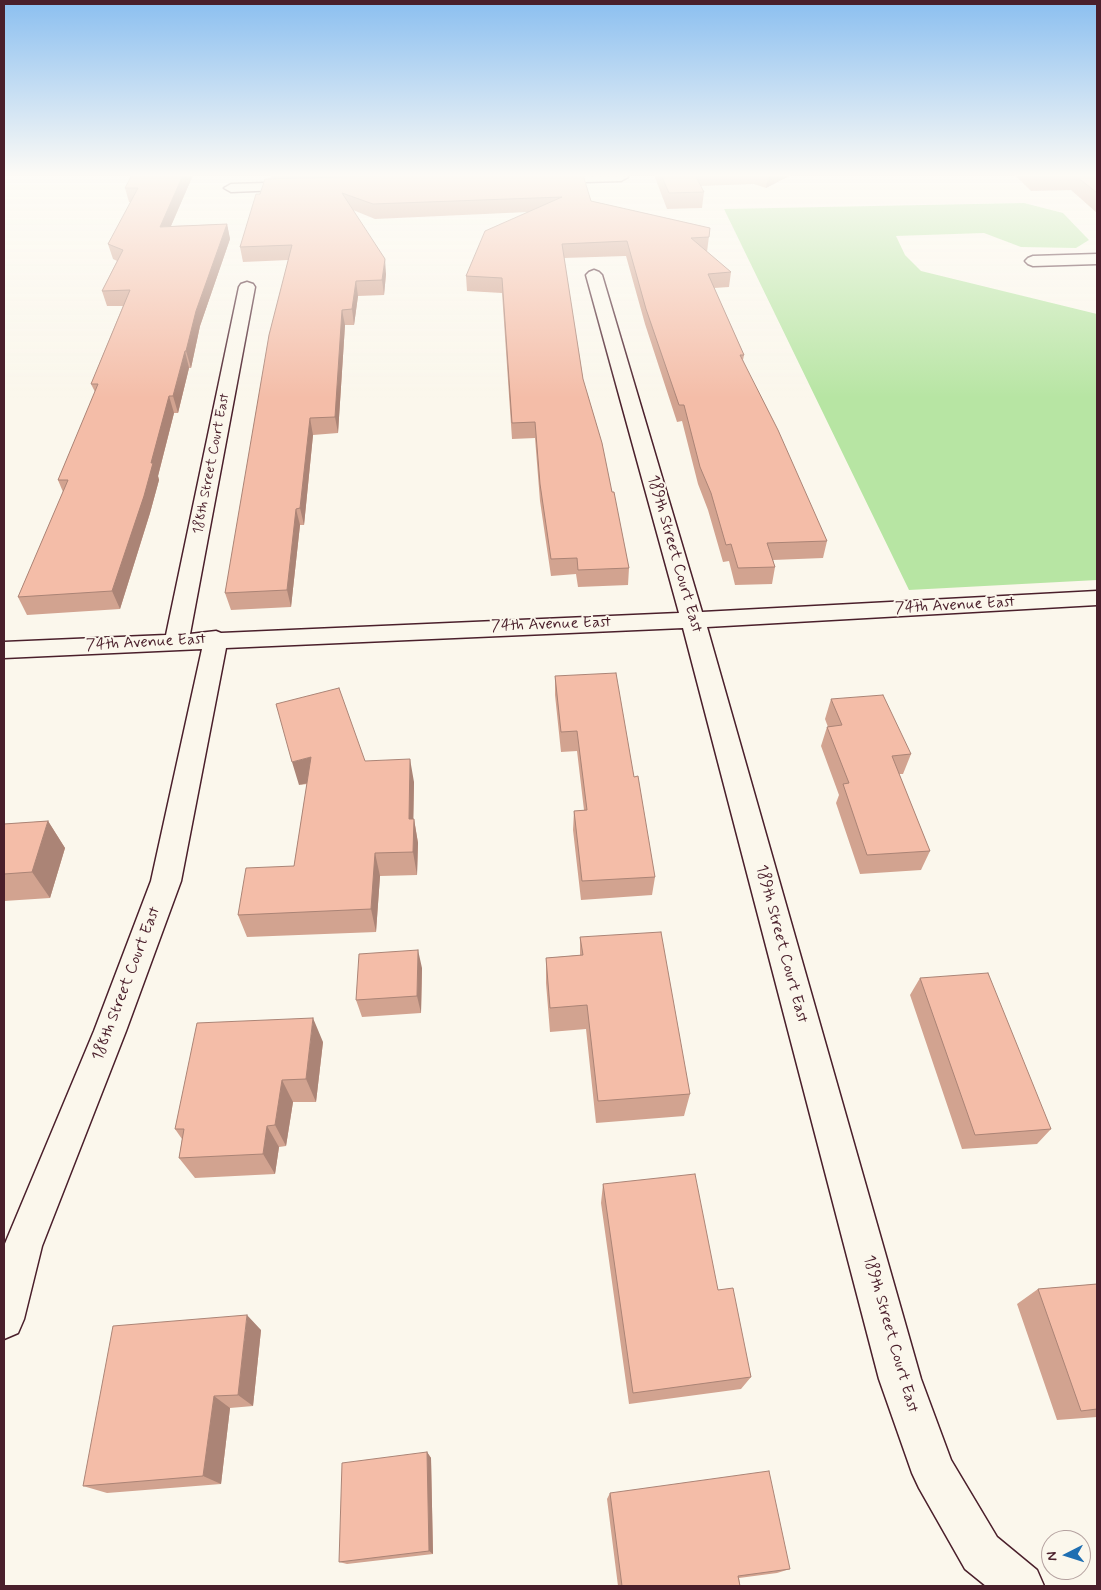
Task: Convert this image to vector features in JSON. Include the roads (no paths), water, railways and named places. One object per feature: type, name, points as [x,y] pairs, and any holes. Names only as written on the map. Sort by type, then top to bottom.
[{"type":"street","points":[[1033,261],[1097,259]]},
{"type":"street","name":"189th Street Court East","points":[[594,275],[693,620],[900,1379],[934,1473],[981,1552],[1020,1586]]},
{"type":"street","name":"188th Street Court East","points":[[177,641],[247,287]]},
{"type":"street","name":"74th Avenue East","points":[[4,650],[693,620],[1097,598]]},
{"type":"street","name":"188th Street Court East","points":[[4,1319],[23,1246],[110,1031],[166,881],[216,640]]}]
